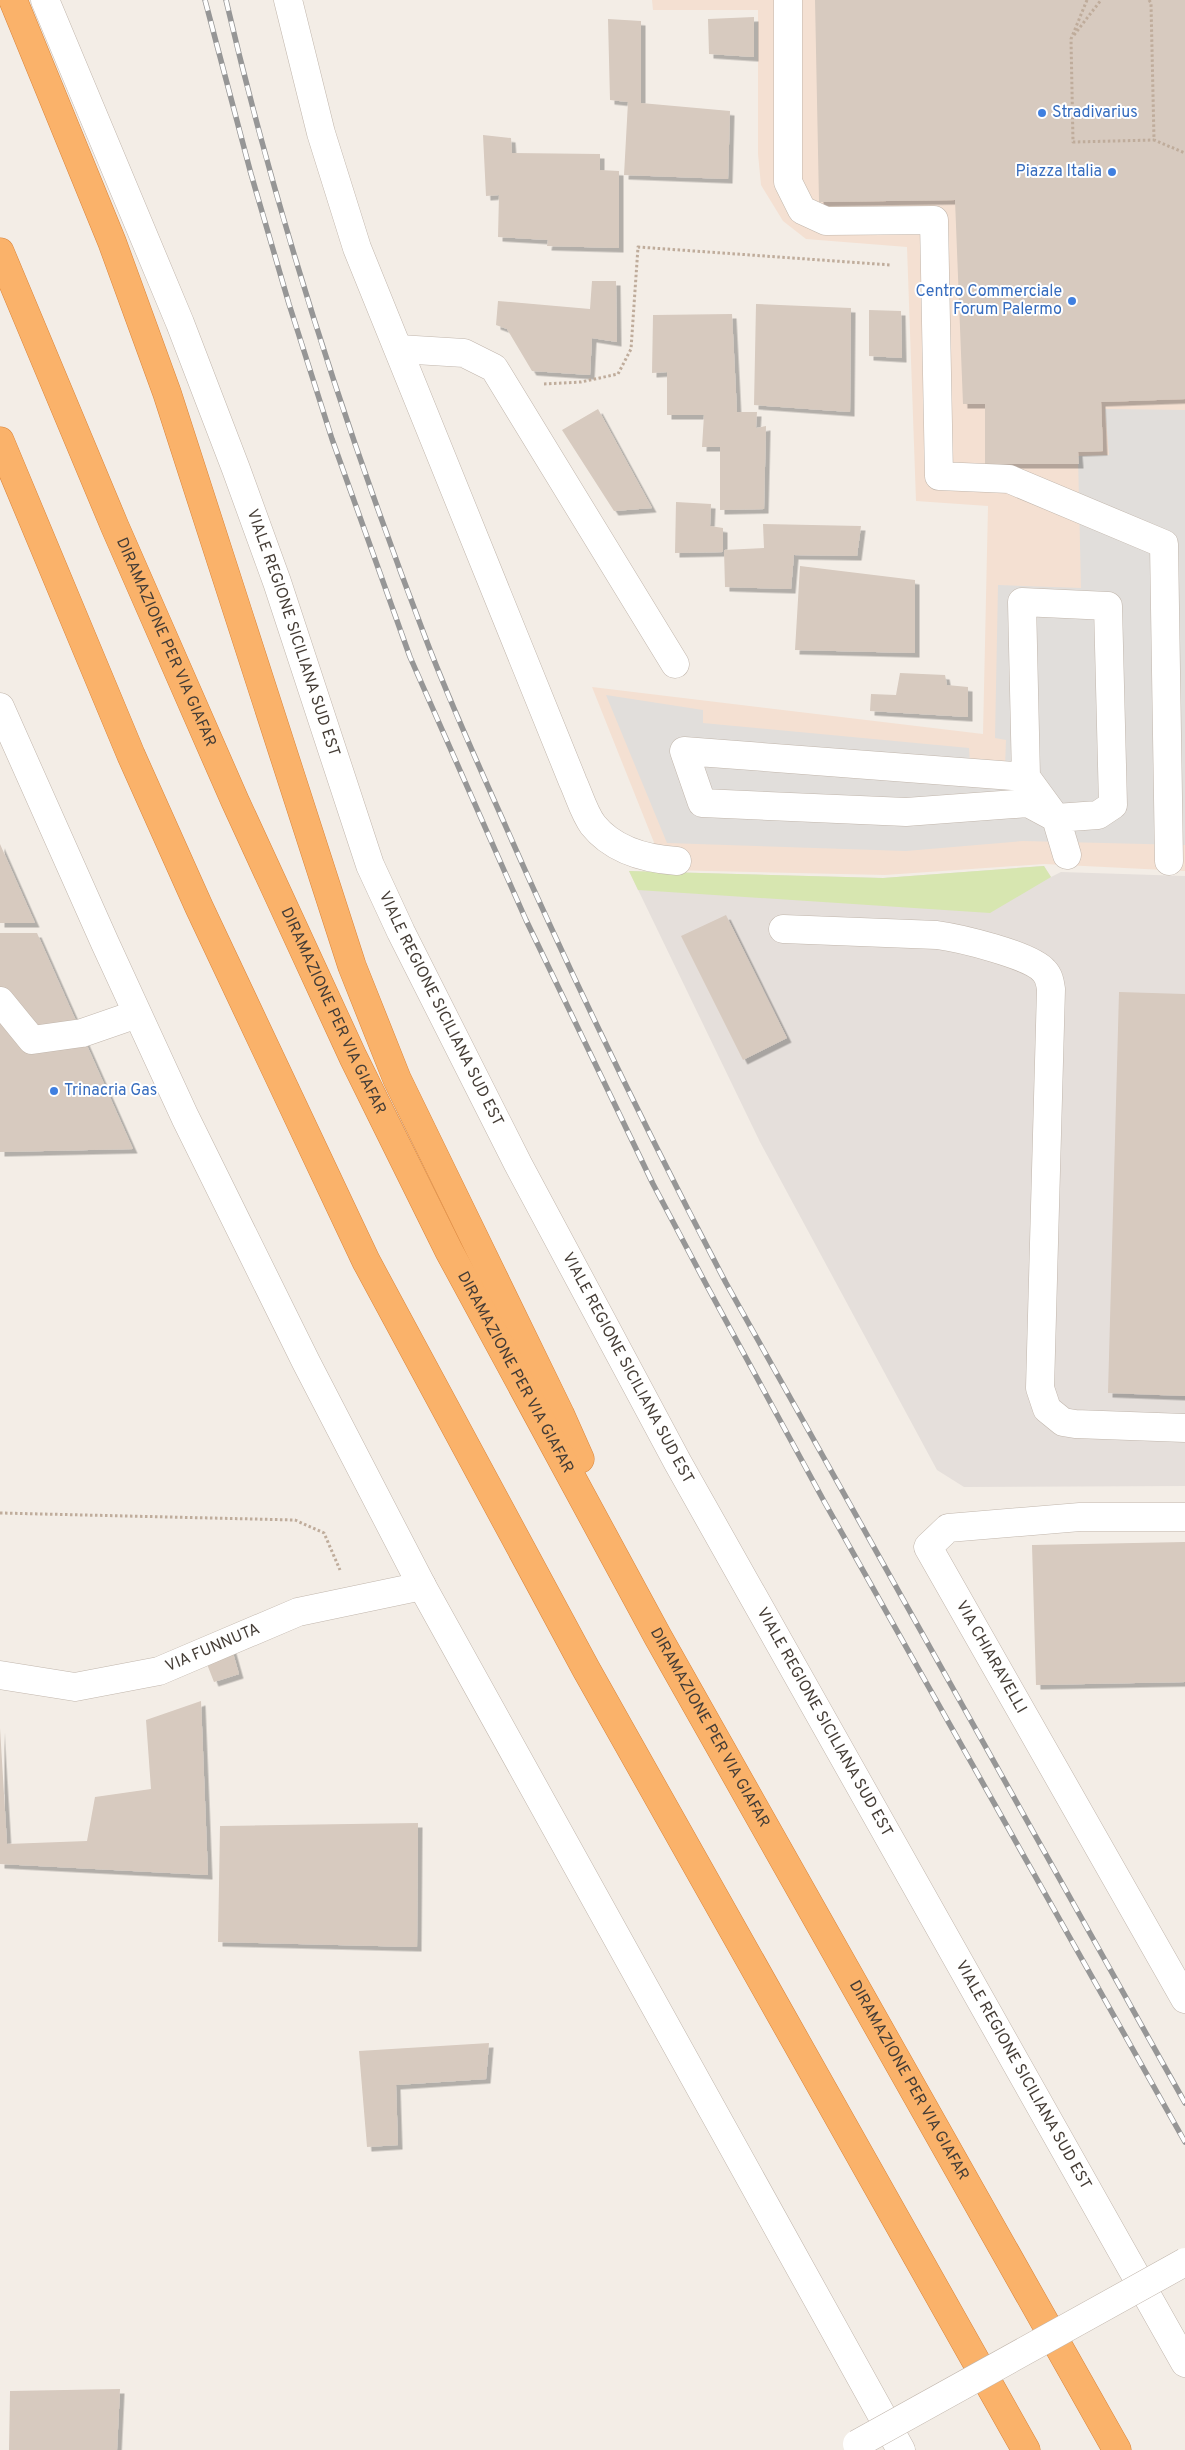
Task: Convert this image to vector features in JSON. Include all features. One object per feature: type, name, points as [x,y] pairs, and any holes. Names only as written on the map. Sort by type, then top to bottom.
[{"type":"highway","points":[[13,0],[112,242],[167,393],[352,966],[397,1079],[560,1414],[658,1637]]},
{"type":"highway","name":"DIRAMAZIONE PER VIA GIAFAR","points":[[0,252],[115,527],[231,792],[353,1057],[450,1251],[658,1637],[1117,2450]]},
{"type":"highway","points":[[0,441],[195,898],[366,1261],[586,1669],[1026,2450]]},
{"type":"street","name":"VIALE REGIONE SICILIANA SUD EST","points":[[45,0],[180,323],[277,582],[370,864],[401,932],[518,1164],[678,1463],[1185,2363]]},
{"type":"street","points":[[288,0],[320,133],[354,239],[573,782],[593,824],[610,841],[652,860],[677,861]]},
{"type":"street","points":[[788,0],[788,182],[802,210],[826,221],[934,220],[939,476],[1008,479],[1175,544],[1169,861]]},
{"type":"street","points":[[399,349],[464,352],[494,368],[675,664]]},
{"type":"street","points":[[1026,777],[684,751],[702,802],[906,812],[1028,804],[1056,818],[1098,814],[1113,805],[1108,606],[1022,602],[1026,777],[1056,818],[1068,855]]},
{"type":"street","points":[[0,707],[185,1118],[306,1362],[422,1586],[901,2450]]},
{"type":"street","points":[[783,929],[937,935],[958,938],[1026,959],[1044,970],[1049,978],[1051,989],[1040,1388],[1042,1400],[1055,1417],[1075,1424],[1185,1428]]},
{"type":"street","points":[[0,1001],[32,1040],[82,1033],[137,1014]]},
{"type":"street","name":"VIA CHIARAVELLI","points":[[1185,1517],[1080,1517],[948,1528],[928,1547],[1065,1792],[1185,1999]]},
{"type":"street","name":"VIA FUNNUTA","points":[[0,1675],[75,1686],[159,1671],[298,1612],[422,1586]]},
{"type":"street","points":[[852,2447],[1185,2262]]},
{"type":"path","points":[[1087,0],[1071,40],[1073,142],[1154,140],[1185,153]]},
{"type":"path","points":[[1071,40],[1101,0]]},
{"type":"path","points":[[1151,1],[1154,140]]},
{"type":"path","points":[[506,385],[581,382],[618,374],[631,349],[638,247],[891,265]]},
{"type":"path","points":[[0,1513],[295,1520],[324,1533],[340,1568],[343,1591],[348,1602]]},
{"type":"shaded area","name":"Centro Commerciale Forum Palermo","points":[[652,0],[1185,0],[1185,871],[1044,864],[885,875],[665,870],[592,687],[983,734],[988,506],[916,501],[907,247],[806,239],[783,221],[761,185],[758,154],[758,10],[653,10]]},
{"type":"shaded area","points":[[1105,409],[1185,410],[1185,845],[1023,841],[906,851],[667,843],[606,695],[703,710],[703,723],[969,748],[970,763],[1005,767],[1006,740],[995,738],[998,585],[1081,588],[1078,456],[1109,455]]},
{"type":"shaded area","points":[[1044,866],[1051,877],[1061,872],[1185,876],[1185,1486],[964,1487],[937,1470],[760,1142],[629,871],[883,878]]},
{"type":"green space","points":[[1044,866],[1051,877],[990,913],[638,890],[629,871],[883,878]]},
{"type":"building","name":"Centro Commerciale Forum Palermo","points":[[815,0],[1185,0],[1185,399],[1101,402],[1103,451],[1078,452],[1079,464],[985,464],[985,404],[963,404],[955,200],[819,202]]},
{"type":"building","points":[[754,17],[754,57],[709,54],[708,19]]},
{"type":"building","points":[[608,19],[641,21],[641,103],[730,111],[728,179],[624,175],[628,102],[610,100]]},
{"type":"building","points":[[483,135],[511,138],[512,153],[600,154],[600,170],[619,171],[619,248],[547,246],[548,240],[498,237],[499,195],[486,196]]},
{"type":"building","points":[[592,281],[616,281],[617,342],[592,338],[590,375],[532,371],[507,329],[496,325],[498,301],[590,309]]},
{"type":"building","points":[[756,304],[851,308],[850,412],[754,405]]},
{"type":"building","points":[[869,310],[901,311],[902,358],[869,356]]},
{"type":"building","points":[[732,314],[737,412],[757,412],[756,428],[766,426],[764,509],[720,510],[720,447],[702,447],[704,415],[667,415],[667,372],[652,373],[653,315]]},
{"type":"building","points":[[598,409],[652,508],[614,511],[562,430]]},
{"type":"building","points":[[676,502],[711,504],[710,526],[723,528],[723,552],[675,553]]},
{"type":"building","points":[[763,524],[861,526],[857,556],[794,555],[791,589],[725,587],[724,550],[764,548]]},
{"type":"building","points":[[800,566],[915,580],[915,653],[795,650]]},
{"type":"building","points":[[900,673],[945,675],[947,685],[968,687],[968,717],[870,711],[871,694],[896,695]]},
{"type":"building","points":[[0,844],[35,923],[0,923]]},
{"type":"building","points":[[726,915],[787,1038],[743,1060],[681,936]]},
{"type":"building","name":"Trinacria Gas","points":[[0,933],[37,933],[133,1149],[0,1152]]},
{"type":"building","points":[[1119,992],[1185,994],[1185,1396],[1108,1393]]},
{"type":"building","points":[[1185,1542],[1185,1682],[1036,1685],[1032,1545]]},
{"type":"building","points":[[231,1646],[239,1674],[214,1682],[205,1659]]},
{"type":"building","points":[[201,1701],[208,1875],[0,1864],[0,1728],[7,1844],[87,1841],[95,1797],[151,1789],[146,1720]]},
{"type":"building","points":[[418,1823],[417,1947],[218,1942],[220,1826]]},
{"type":"building","points":[[489,2043],[486,2079],[396,2085],[398,2145],[367,2147],[359,2051]]},
{"type":"building","points":[[120,2389],[117,2450],[9,2450],[10,2391]]},
{"type":"railway","points":[[205,0],[251,174],[289,304],[332,439],[410,657],[526,920],[653,1184],[707,1286],[825,1503],[1185,2142]]},
{"type":"railway","points":[[226,0],[246,82],[291,244],[369,484],[436,666],[558,943],[668,1171],[726,1283],[1185,2103]]},
{"type":"place","name":"Stradivarius","points":[[1042,113]]},
{"type":"place","name":"Piazza Italia","points":[[1112,172]]},
{"type":"place","name":"Centro Commerciale Forum Palermo","points":[[1072,301]]},
{"type":"place","name":"Trinacria Gas","points":[[54,1091]]}]
